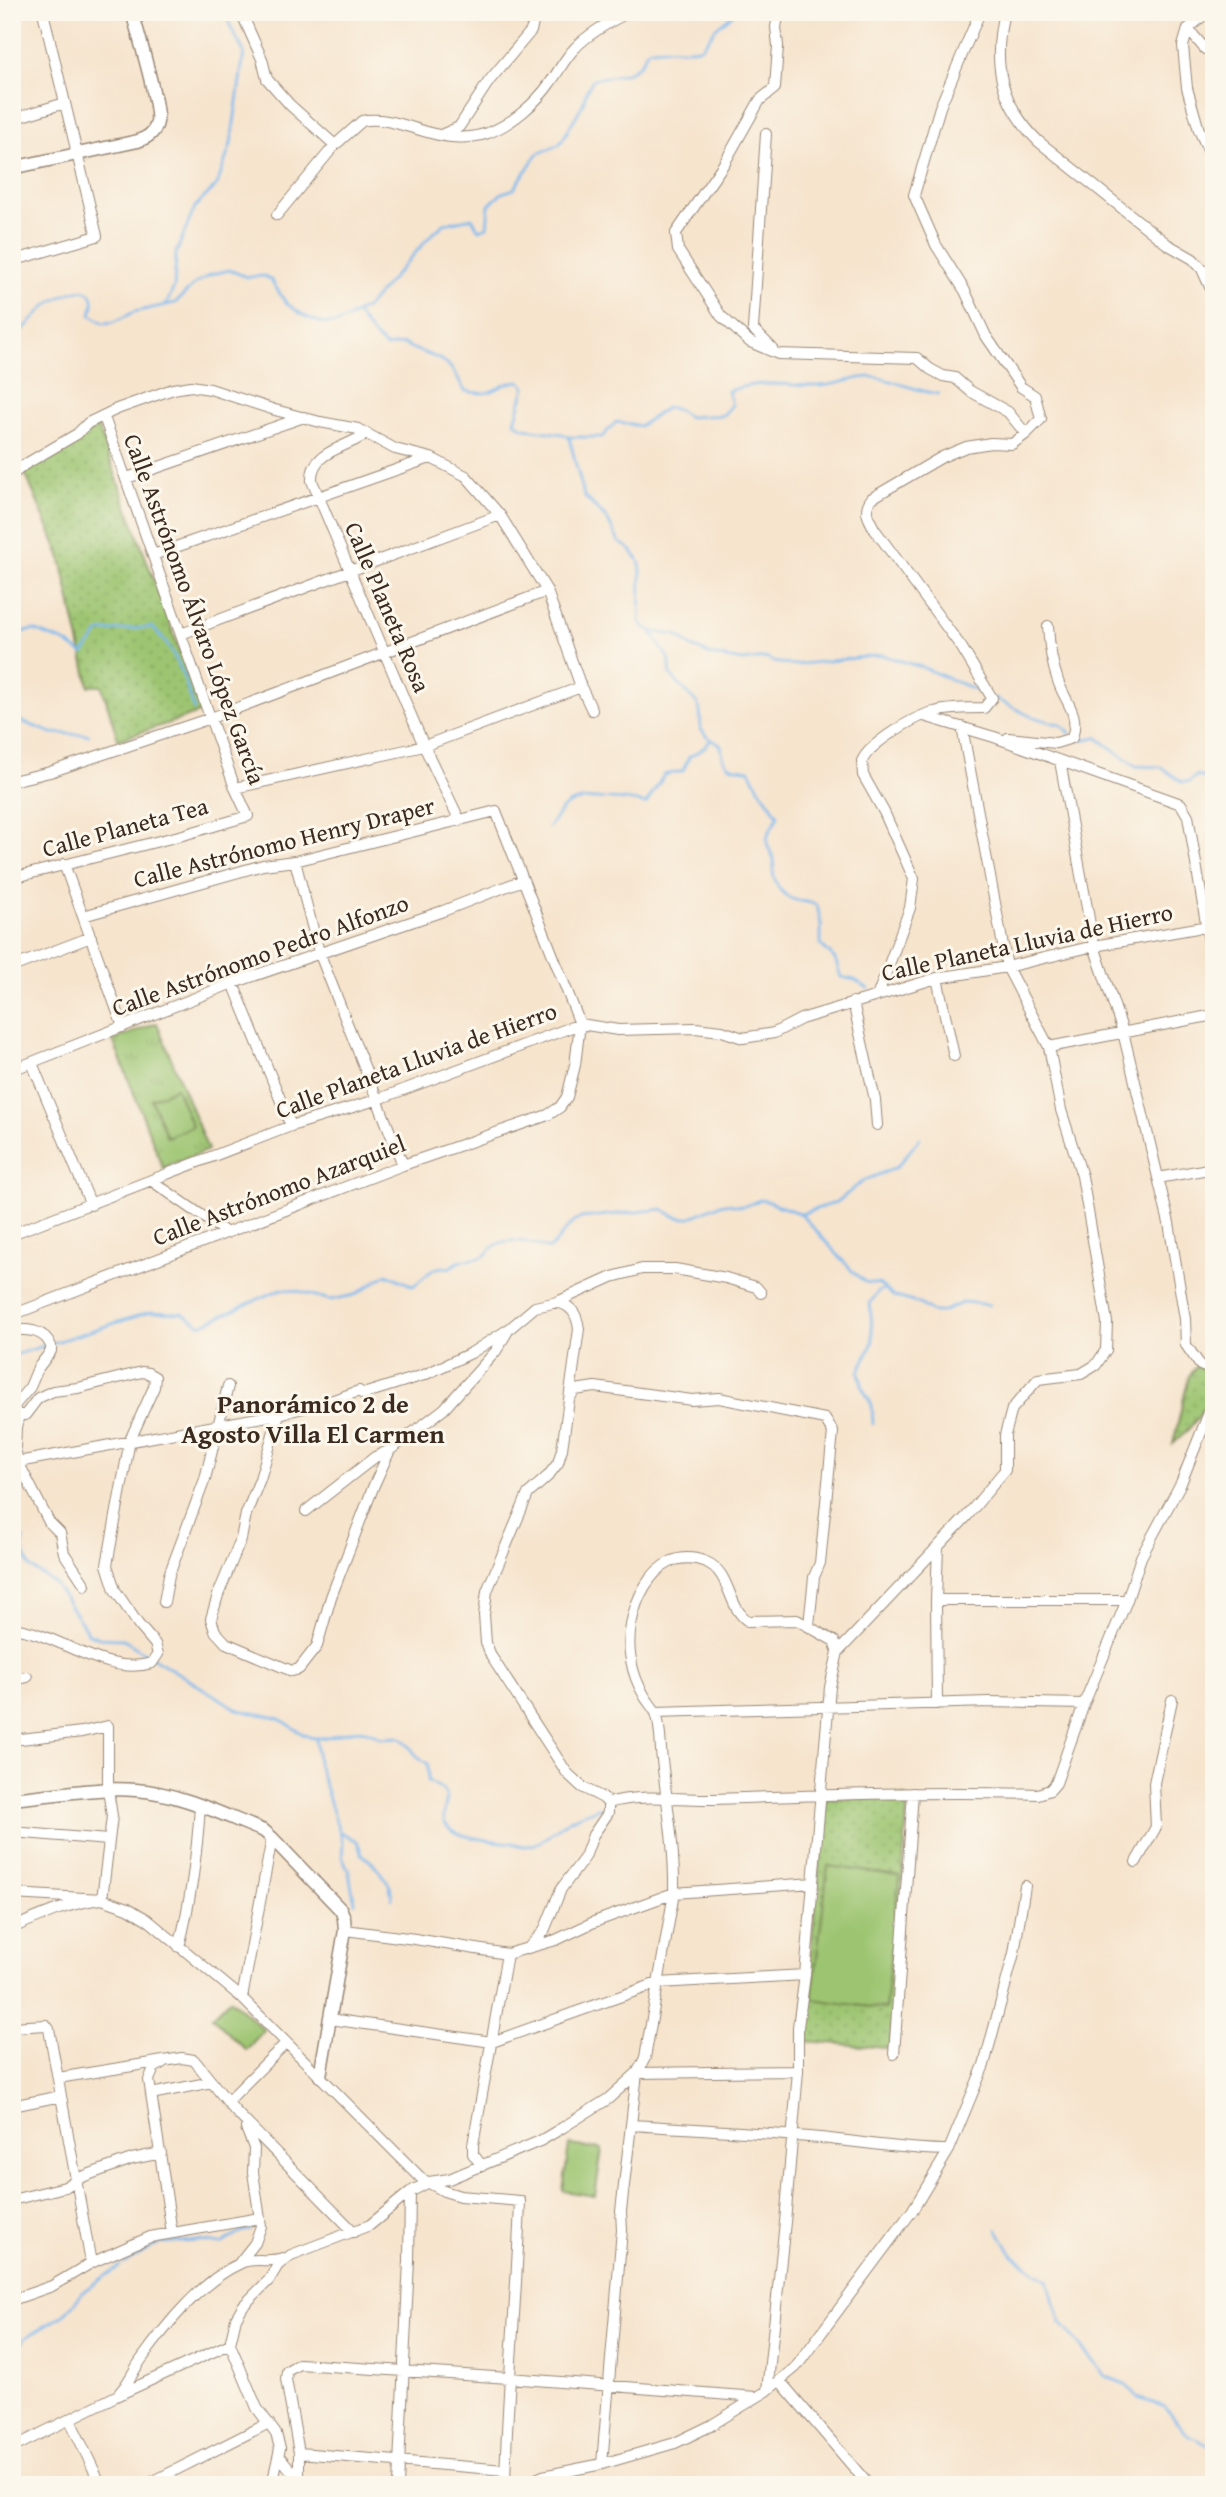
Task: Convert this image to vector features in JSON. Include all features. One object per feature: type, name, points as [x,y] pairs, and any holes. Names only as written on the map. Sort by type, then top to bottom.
[{"type":"street","points":[[12,261],[97,236],[43,12]]},
{"type":"street","points":[[12,168],[138,141],[154,132],[157,124],[156,107],[132,12]]},
{"type":"street","points":[[242,12],[262,59],[267,79],[290,105],[335,145]]},
{"type":"street","points":[[439,136],[459,127],[489,81],[531,31],[533,23],[518,12]]},
{"type":"street","points":[[277,215],[335,145],[362,121],[383,120],[439,136],[479,135],[503,125],[536,100],[576,47],[629,12]]},
{"type":"street","points":[[779,12],[776,27],[778,46],[775,88],[760,100],[726,162],[676,233],[678,250],[720,316],[750,342],[778,354],[917,358],[930,369],[954,378],[970,391],[1008,412],[1026,434]]},
{"type":"street","points":[[878,994],[910,908],[914,879],[884,812],[863,775],[862,761],[872,748],[898,729],[923,716],[950,709],[984,708],[990,702],[991,695],[962,648],[875,530],[866,509],[872,498],[942,457],[966,447],[991,443],[1012,444],[1041,419],[1035,396],[1021,387],[986,336],[965,290],[936,245],[914,195],[940,107],[980,12]]},
{"type":"street","points":[[1004,12],[998,34],[1000,76],[1004,92],[1022,125],[1038,141],[1167,244],[1193,260],[1202,269],[1214,296]]},
{"type":"street","points":[[1207,12],[1188,29],[1183,46],[1187,88],[1199,130],[1214,163]]},
{"type":"street","points":[[1188,29],[1205,49],[1214,53]]},
{"type":"street","points":[[12,118],[65,103]]},
{"type":"street","points":[[766,134],[753,329],[778,354]]},
{"type":"street","points":[[12,475],[77,434],[88,423],[117,409],[191,386],[363,432],[395,449],[431,457],[466,477],[500,515],[547,591],[580,687],[592,710]]},
{"type":"street","name":"Calle Astrónomo Álvaro López García","points":[[104,417],[248,816]]},
{"type":"street","points":[[127,478],[304,417]]},
{"type":"street","name":"Calle Planeta Rosa","points":[[363,432],[361,437],[326,454],[316,462],[312,481],[424,746],[459,819]]},
{"type":"street","points":[[153,555],[431,457]]},
{"type":"street","points":[[181,635],[500,515]]},
{"type":"street","points":[[12,781],[50,772],[211,718],[547,591]]},
{"type":"street","points":[[994,737],[1056,743],[1072,738],[1076,724],[1072,709],[1058,682],[1049,647],[1048,626]]},
{"type":"street","name":"Calle Planeta Tea","points":[[236,788],[424,746],[580,687]]},
{"type":"street","points":[[923,716],[994,737],[1181,804],[1188,816],[1210,925],[1214,971]]},
{"type":"street","points":[[766,2391],[785,2222],[798,2071],[798,2027],[806,1975],[830,1687],[838,1651],[938,1547],[1005,1470],[1005,1435],[1012,1409],[1038,1379],[1082,1374],[1096,1365],[1106,1350],[1107,1322],[1082,1175],[1062,1110],[1049,1047],[1007,967],[962,727]]},
{"type":"street","points":[[1060,761],[1094,947],[1123,1032],[1169,1223],[1183,1305],[1186,1345],[1200,1365],[1214,1371]]},
{"type":"street","name":"Calle Astrónomo Henry Draper","points":[[83,916],[263,866],[496,811],[523,880]]},
{"type":"street","name":"Calle Planeta Tea","points":[[12,878],[248,816]]},
{"type":"street","points":[[295,860],[319,952],[403,1164]]},
{"type":"street","points":[[64,864],[123,1027]]},
{"type":"street","points":[[523,880],[580,1024]]},
{"type":"street","name":"Calle Astrónomo Pedro Alfonzo","points":[[12,1070],[233,983],[443,911],[523,880]]},
{"type":"street","name":"Calle Planeta Lluvia de Hierro","points":[[12,1234],[291,1126],[376,1100],[580,1024],[618,1030],[695,1028],[722,1031],[743,1038],[774,1033],[801,1019],[937,978],[1007,967],[1210,925]]},
{"type":"street","points":[[12,967],[91,937]]},
{"type":"street","points":[[937,978],[954,1056]]},
{"type":"street","points":[[233,983],[291,1126]]},
{"type":"street","points":[[853,1002],[875,1100],[877,1125]]},
{"type":"street","points":[[1049,1047],[1214,1015]]},
{"type":"street","name":"Calle Astrónomo Azarquiel","points":[[12,1315],[403,1164],[548,1115],[560,1107],[567,1097],[580,1024]]},
{"type":"street","points":[[32,1063],[91,1205]]},
{"type":"street","points":[[1158,1178],[1214,1168]]},
{"type":"street","points":[[152,1181],[226,1233]]},
{"type":"street","points":[[18,1462],[279,1414],[359,1391],[363,1394],[424,1375],[471,1353],[509,1329],[535,1307],[557,1302],[612,1277],[651,1268],[675,1269],[726,1278],[756,1287],[761,1293]]},
{"type":"street","points":[[530,1946],[544,1931],[561,1889],[584,1857],[593,1835],[608,1813],[608,1803],[603,1798],[567,1773],[497,1667],[486,1643],[484,1629],[486,1591],[528,1494],[558,1463],[562,1449],[579,1329],[578,1318],[573,1310],[557,1302]]},
{"type":"street","points":[[306,1511],[375,1457],[390,1450],[455,1398],[496,1351],[509,1329]]},
{"type":"street","points":[[12,1330],[43,1334],[51,1346],[51,1352],[38,1368],[30,1387],[14,1406],[19,1416],[15,1437],[18,1462],[49,1522],[60,1533],[64,1553],[85,1585]]},
{"type":"street","points":[[12,1620],[79,1653],[125,1665],[147,1665],[156,1659],[155,1644],[128,1612],[107,1572],[130,1440],[154,1387],[155,1377],[142,1372],[78,1388],[53,1391],[38,1398],[25,1415],[19,1416]]},
{"type":"street","points":[[164,1602],[165,1588],[197,1505],[228,1386]]},
{"type":"street","points":[[569,1399],[575,1390],[595,1387],[692,1399],[719,1398],[825,1419],[833,1432],[820,1563],[814,1577],[809,1625]]},
{"type":"street","points":[[608,1803],[622,1799],[666,1798],[691,1800],[913,1793],[1038,1794],[1051,1790],[1060,1775],[1084,1704],[1127,1600],[1141,1557],[1176,1492],[1214,1401]]},
{"type":"street","points":[[279,1414],[260,1479],[246,1514],[241,1539],[211,1619],[215,1631],[226,1643],[292,1671],[299,1669],[317,1646],[331,1597],[373,1485],[390,1450]]},
{"type":"street","points":[[937,1704],[938,1547]]},
{"type":"street","points":[[116,2396],[144,2356],[191,2300],[216,2276],[244,2262],[269,2261],[354,2232],[382,2217],[410,2192],[429,2182],[449,2179],[482,2166],[562,2128],[608,2099],[637,2073],[645,2058],[674,1893],[671,1827],[656,1712],[638,1684],[631,1660],[630,1628],[636,1604],[660,1567],[680,1559],[703,1561],[717,1570],[737,1610],[748,1620],[762,1622],[788,1618],[809,1625],[834,1641],[838,1651]]},
{"type":"street","points":[[936,1600],[1127,1600]]},
{"type":"street","points":[[12,1628],[41,1634]]},
{"type":"street","points":[[12,1680],[27,1677]]},
{"type":"street","points":[[1136,1862],[1156,1827],[1154,1783],[1172,1700]]},
{"type":"street","points":[[656,1712],[989,1702],[1084,1704]]},
{"type":"street","points":[[12,1740],[82,1732],[108,1726],[108,1790],[112,1816],[102,1899]]},
{"type":"street","points":[[12,1799],[108,1790],[155,1793],[200,1806],[264,1831],[272,1838],[341,1910],[344,1919],[345,1930],[320,2076]]},
{"type":"street","points":[[894,2054],[913,1793]]},
{"type":"street","points":[[179,1947],[191,1900],[200,1806]]},
{"type":"street","points":[[12,1832],[108,1840]]},
{"type":"street","points":[[243,1998],[272,1838]]},
{"type":"street","points":[[345,1930],[507,1954],[556,1940],[594,1922],[674,1893],[813,1882]]},
{"type":"street","points":[[522,2485],[545,2481],[675,2443],[710,2426],[756,2398],[780,2381],[809,2351],[912,2211],[949,2150],[984,2065],[1014,1953],[1025,1886]]},
{"type":"street","points":[[12,1894],[102,1899],[128,1908],[148,1920],[243,1998],[422,2179],[460,2196],[520,2201],[505,2485]]},
{"type":"street","points":[[12,1928],[67,1905],[102,1899]]},
{"type":"street","points":[[482,2166],[473,2154],[473,2145],[507,1954]]},
{"type":"street","points":[[330,2019],[492,2042],[659,1983],[806,1975]]},
{"type":"street","points":[[12,2027],[46,2025],[52,2038],[91,2263]]},
{"type":"street","points":[[228,2101],[286,2043]]},
{"type":"street","points":[[58,2078],[182,2058],[194,2060],[236,2111],[354,2232]]},
{"type":"street","points":[[163,2062],[150,2074],[151,2094],[172,2233]]},
{"type":"street","points":[[637,2073],[798,2071]]},
{"type":"street","points":[[602,2464],[622,2230],[621,2211],[637,2073]]},
{"type":"street","points":[[151,2094],[212,2082]]},
{"type":"street","points":[[12,2106],[61,2096]]},
{"type":"street","points":[[234,2267],[255,2243],[261,2226],[252,2138],[236,2111]]},
{"type":"street","points":[[631,2125],[791,2135],[892,2147],[949,2150]]},
{"type":"street","points":[[12,2200],[65,2187],[82,2177],[132,2159],[161,2153]]},
{"type":"street","points":[[398,2485],[410,2192]]},
{"type":"street","points":[[12,2300],[52,2286],[91,2263],[150,2237],[260,2218]]},
{"type":"street","points":[[272,2485],[280,2448],[276,2434],[257,2408],[230,2344],[232,2327],[243,2306],[290,2255]]},
{"type":"street","points":[[12,2448],[116,2396],[230,2344]]},
{"type":"street","points":[[299,2482],[299,2453],[286,2379],[287,2371],[299,2364],[756,2398]]},
{"type":"street","points":[[780,2381],[867,2483]]},
{"type":"street","points":[[70,2420],[101,2485]]},
{"type":"street","points":[[146,2485],[269,2423]]},
{"type":"street","points":[[299,2453],[505,2470]]},
{"type":"street","points":[[279,2458],[299,2482]]},
{"type":"green space","points":[[98,427],[202,712],[118,740],[102,686],[89,686],[60,555],[25,473]]},
{"type":"green space","points":[[157,1023],[208,1150],[163,1168],[113,1040]]},
{"type":"green space","points":[[176,1088],[192,1126],[167,1137],[151,1099]]},
{"type":"green space","points":[[1196,1367],[1214,1367],[1211,1390],[1197,1419],[1173,1444],[1189,1376]]},
{"type":"green space","points":[[904,1796],[908,1799],[890,2046],[886,2048],[806,2041],[803,2033],[825,1802],[828,1799]]},
{"type":"green space","points":[[828,1866],[899,1876],[885,2009],[812,1999]]},
{"type":"green space","points":[[230,1999],[264,2030],[246,2050],[212,2017]]},
{"type":"green space","points":[[569,2145],[602,2149],[595,2196],[563,2191]]},
{"type":"waterway","points":[[166,305],[174,287],[176,253],[195,207],[217,185],[231,144],[244,52],[225,12]]},
{"type":"waterway","points":[[357,312],[366,308],[444,224],[472,218],[479,230],[487,227],[489,205],[502,193],[514,189],[537,154],[560,144],[583,104],[593,79],[629,72],[639,65],[648,50],[654,48],[702,47],[716,28],[736,12]]},
{"type":"waterway","points":[[12,338],[45,307],[70,293],[90,293],[93,301],[91,315],[104,323],[114,322],[134,312],[175,303],[195,284],[210,275],[229,270],[247,277],[265,276],[271,280],[286,303],[304,316],[322,323],[336,324],[352,316]]},
{"type":"waterway","points":[[350,316],[357,314],[386,347],[404,344],[442,360],[452,369],[465,391],[491,392],[506,384],[520,381],[525,387],[515,422],[522,427],[569,437],[584,496],[607,519],[619,542],[630,549],[639,561],[640,622],[644,627],[654,632],[677,635],[692,647],[711,655],[742,661],[766,658],[793,665],[882,655],[924,668],[985,694]]},
{"type":"waterway","points":[[569,437],[602,437],[616,422],[640,426],[667,407],[689,417],[723,415],[732,405],[728,391],[751,385],[819,386],[872,377],[939,394]]},
{"type":"waterway","points":[[12,634],[34,630],[65,642],[83,654],[100,632],[152,627],[174,655],[194,710]]},
{"type":"waterway","points":[[652,633],[670,661],[670,675],[697,703],[701,729],[706,736],[721,745],[726,763],[750,770],[778,815],[767,843],[773,857],[773,871],[778,887],[790,898],[817,905],[821,945],[835,959],[841,977],[855,980],[869,989]]},
{"type":"waterway","points":[[994,698],[1030,716],[1061,725],[1070,733]]},
{"type":"waterway","points":[[12,718],[52,733],[89,735]]},
{"type":"waterway","points":[[1075,738],[1082,740],[1096,737],[1136,766],[1161,767],[1182,782],[1189,782],[1197,775],[1214,782]]},
{"type":"waterway","points":[[549,827],[564,807],[574,802],[606,799],[646,804],[664,775],[683,771],[689,757],[711,740]]},
{"type":"waterway","points":[[801,1214],[837,1202],[863,1181],[897,1167],[920,1138]]},
{"type":"waterway","points":[[12,1358],[150,1312],[182,1313],[201,1325],[281,1289],[330,1300],[355,1295],[387,1274],[413,1286],[434,1269],[449,1268],[461,1261],[482,1257],[503,1242],[523,1241],[549,1249],[581,1218],[663,1209],[672,1215],[687,1218],[716,1206],[745,1206],[761,1199],[801,1214],[855,1274],[865,1282],[879,1284],[893,1296],[920,1304],[932,1312],[942,1312],[964,1302],[990,1305]]},
{"type":"waterway","points":[[873,1424],[872,1405],[863,1389],[859,1372],[873,1342],[870,1303],[878,1292],[884,1289]]},
{"type":"waterway","points":[[12,1515],[24,1540],[22,1548],[30,1567],[55,1584],[89,1634],[99,1638],[122,1639],[237,1709],[279,1719],[307,1736],[327,1737],[357,1730],[381,1738],[398,1737],[428,1764],[428,1781],[442,1789],[447,1797],[444,1820],[454,1831],[474,1838],[529,1846],[572,1819],[600,1807]]},
{"type":"waterway","points":[[316,1738],[318,1764],[339,1831],[357,1841],[362,1854],[375,1865],[390,1886],[392,1899]]},
{"type":"waterway","points":[[339,1831],[343,1844],[342,1856],[348,1869],[355,1903]]},
{"type":"waterway","points":[[997,2229],[1012,2255],[1047,2280],[1061,2323],[1105,2376],[1125,2384],[1138,2398],[1165,2407],[1188,2435],[1214,2448]]},
{"type":"waterway","points":[[124,2264],[160,2243],[199,2241],[221,2244],[243,2231],[251,2230]]},
{"type":"waterway","points":[[12,2362],[25,2338],[65,2314],[85,2290],[120,2266]]},
{"type":"district","name":"Panorámico 2 de Agosto Villa El Carmen","points":[[313,1418]]}]
